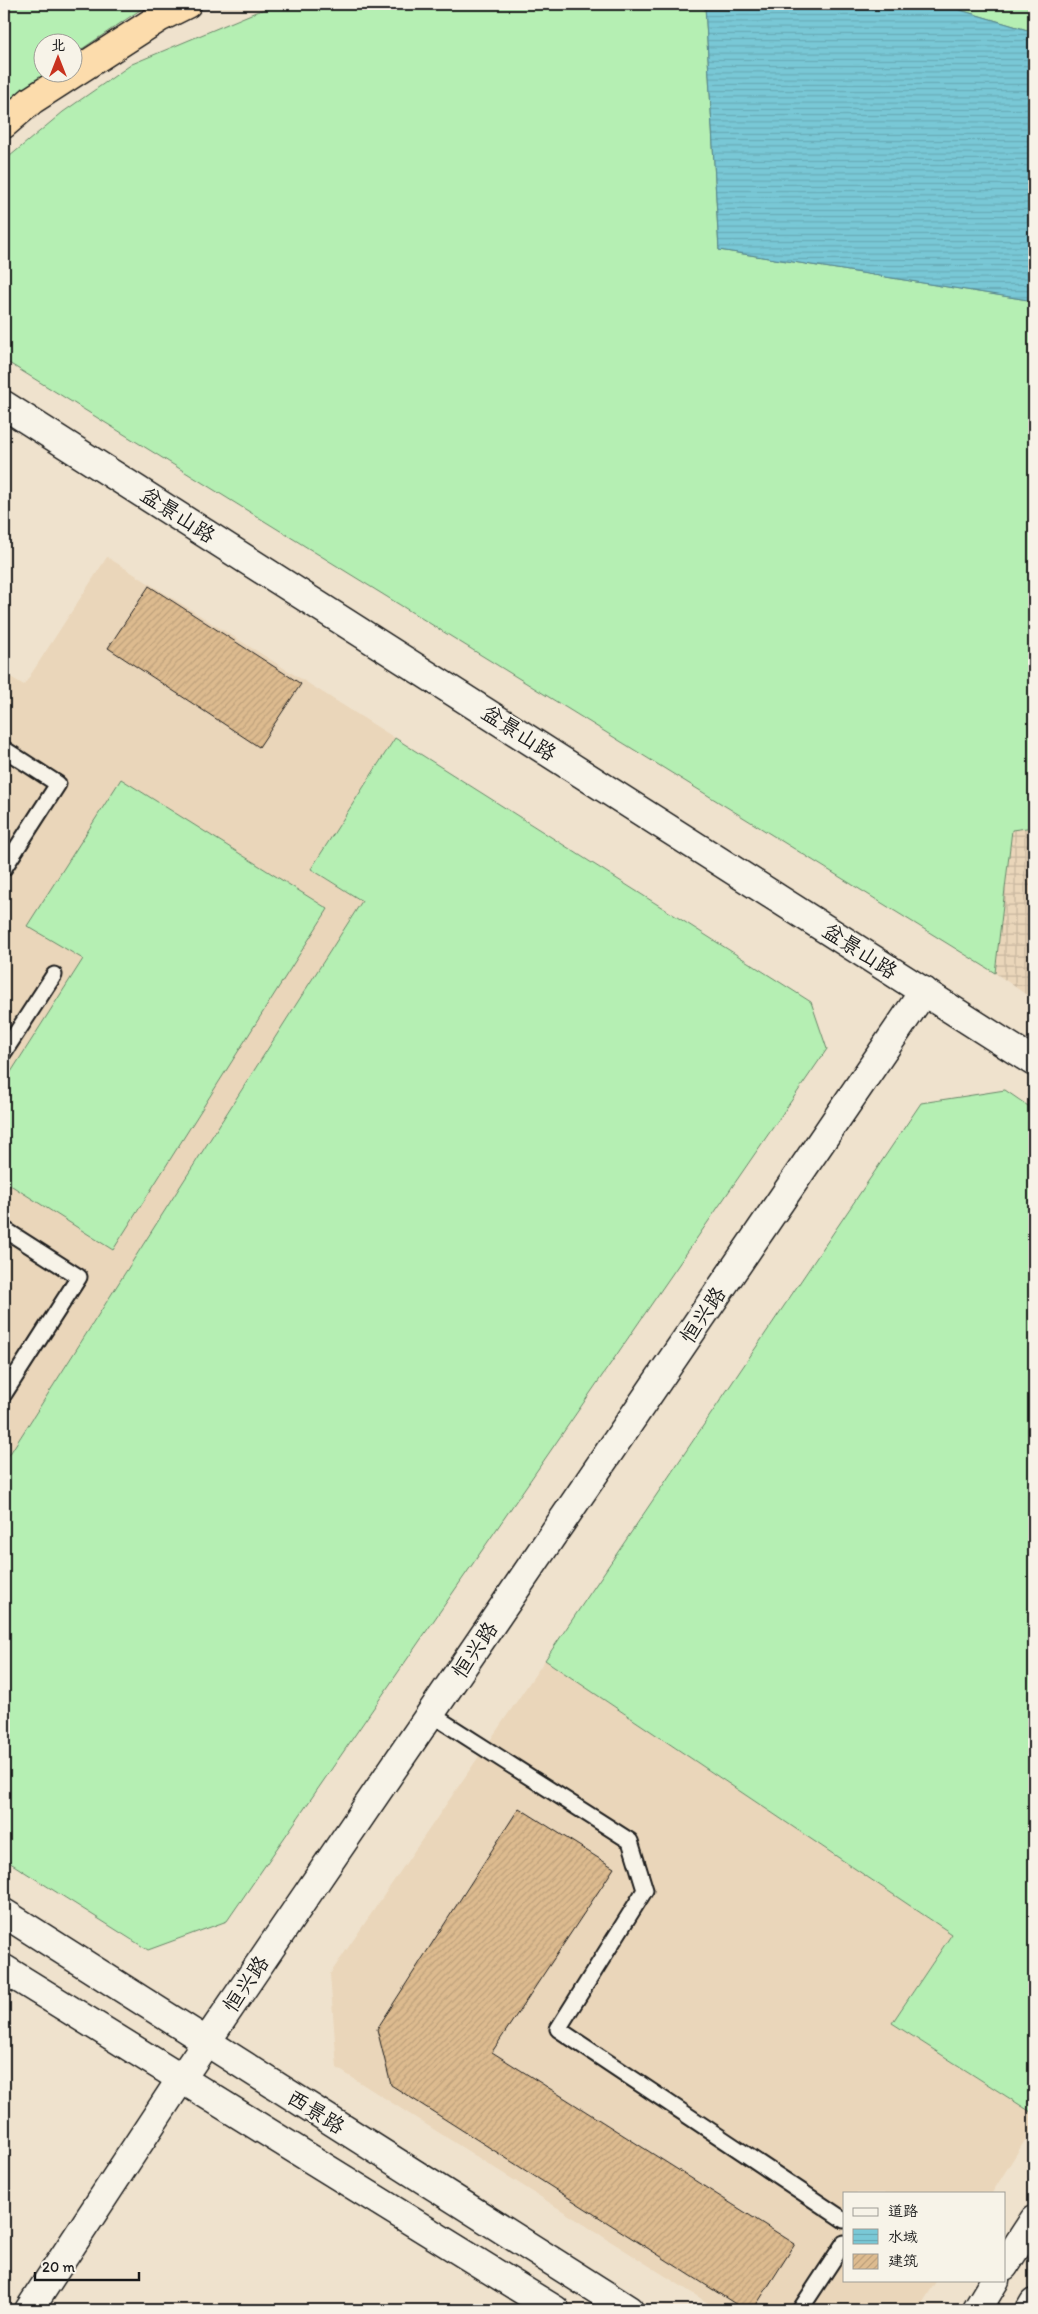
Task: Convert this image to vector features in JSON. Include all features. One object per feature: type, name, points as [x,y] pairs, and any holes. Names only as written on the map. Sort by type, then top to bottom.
[{"type":"highway","points":[[4,124],[32,100],[159,18],[187,4]]},
{"type":"street","name":"盆景山路","points":[[4,404],[1034,1062]]},
{"type":"street","name":"恒兴路","points":[[29,2310],[206,2042],[924,991]]},
{"type":"street","name":"西景路","points":[[4,1913],[629,2310]]},
{"type":"street","name":"西景路","points":[[4,1969],[555,2310]]},
{"type":"street","points":[[1006,2258],[1034,2220]]},
{"type":"street","points":[[977,2310],[989,2282]]},
{"type":"street","points":[[1030,2310],[1034,2303]]},
{"type":"lane","points":[[4,749],[58,784],[4,868]]},
{"type":"lane","points":[[4,1052],[54,975]]},
{"type":"lane","points":[[4,1229],[79,1277],[4,1394]]},
{"type":"lane","points":[[431,1714],[630,1841],[645,1890],[558,2030],[843,2219]]},
{"type":"lane","points":[[800,2310],[843,2245]]},
{"type":"shaded area","points":[[107,557],[395,738],[311,869],[362,901],[4,1463],[4,673],[24,685]]},
{"type":"shaded area","points":[[1034,827],[1034,1000],[995,973],[1012,830]]},
{"type":"shaded area","points":[[545,1660],[952,1934],[892,2023],[1034,2114],[1034,2126],[993,2192],[843,2192],[843,2282],[936,2282],[918,2310],[719,2310],[337,2068],[330,1974]]},
{"type":"green space","points":[[4,4],[149,4],[82,49],[82,32],[32,32],[32,82],[34,82],[4,104]]},
{"type":"green space","points":[[281,4],[712,4],[705,5],[719,250],[1034,301],[1034,827],[1012,830],[995,973],[4,360],[4,161],[63,112],[132,64],[256,12]]},
{"type":"green space","points":[[940,4],[1034,4],[1034,32]]},
{"type":"green space","points":[[395,738],[811,1002],[827,1049],[227,1921],[148,1950],[4,1859],[4,1463],[362,901],[311,869]]},
{"type":"green space","points":[[121,779],[328,909],[113,1250],[4,1181],[4,1083],[83,959],[27,926]]},
{"type":"green space","points":[[1005,1090],[1034,1110],[1034,2114],[892,2023],[952,1934],[545,1660],[921,1103]]},
{"type":"water","points":[[940,4],[1034,32],[1034,301],[719,250],[705,5]]},
{"type":"building","points":[[149,586],[301,684],[259,747],[108,648]]},
{"type":"building","points":[[519,1808],[614,1868],[492,2052],[795,2244],[753,2310],[745,2310],[391,2085],[377,2029]]}]
